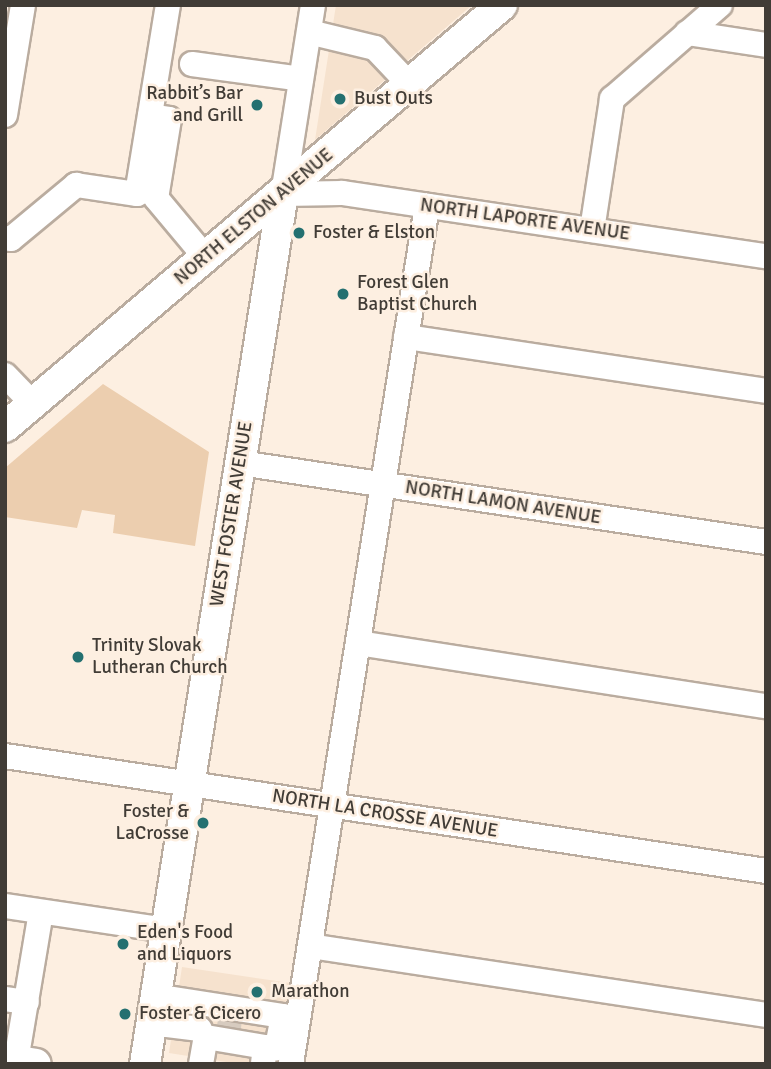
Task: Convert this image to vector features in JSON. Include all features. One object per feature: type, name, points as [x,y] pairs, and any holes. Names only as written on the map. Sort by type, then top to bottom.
[{"type":"main road","name":"NORTH ELSTON AVENUE","points":[[5,427],[283,194],[502,5]]},
{"type":"main road","name":"WEST FOSTER AVENUE","points":[[145,1064],[283,194]]},
{"type":"street","points":[[5,115],[23,5]]},
{"type":"street","points":[[5,238],[11,239],[76,185],[137,194],[168,5]]},
{"type":"street","name":"WEST FOSTER AVENUE","points":[[283,194],[313,5]]},
{"type":"street","points":[[592,230],[612,99],[720,5]]},
{"type":"street","points":[[309,32],[375,48],[409,84]]},
{"type":"street","points":[[687,33],[766,45]]},
{"type":"street","points":[[192,64],[301,79]]},
{"type":"street","points":[[150,116],[169,119],[156,198],[206,258]]},
{"type":"street","name":"NORTH LAPORTE AVENUE","points":[[283,194],[342,193],[766,256]]},
{"type":"street","points":[[291,1064],[427,206]]},
{"type":"street","points":[[407,337],[766,391]]},
{"type":"street","points":[[5,374],[33,404]]},
{"type":"street","name":"NORTH LAMON AVENUE","points":[[240,463],[766,542]]},
{"type":"street","points":[[358,643],[766,706]]},
{"type":"street","name":"NORTH LA CROSSE AVENUE","points":[[5,756],[766,871]]},
{"type":"street","points":[[5,906],[165,930]]},
{"type":"street","points":[[19,1061],[16,1001],[39,923]]},
{"type":"street","points":[[310,946],[766,1015]]},
{"type":"street","points":[[153,1009],[203,1004],[239,1032]]},
{"type":"street","points":[[153,1009],[239,1032]]},
{"type":"street","points":[[201,1064],[239,1032]]},
{"type":"shaded area","points":[[336,5],[472,5],[315,140]]},
{"type":"shaded area","points":[[103,384],[209,452],[195,546],[113,533],[115,515],[82,510],[77,528],[5,517],[5,468]]},
{"type":"shaded area","points":[[182,967],[297,984],[285,1064],[239,1064],[169,1053]]},
{"type":"tunnel","points":[[228,1034],[231,1013]]},
{"type":"place","name":"Bust Outs","points":[[340,99]]},
{"type":"place","name":"Rabbit’s Bar and Grill","points":[[257,105]]},
{"type":"place","name":"Foster & Elston","points":[[299,233]]},
{"type":"place","name":"Forest Glen Baptist Church","points":[[343,294]]},
{"type":"place","name":"Trinity Slovak Lutheran Church","points":[[78,657]]},
{"type":"place","name":"Foster & LaCrosse","points":[[203,823]]},
{"type":"place","name":"Eden's Food and Liquors","points":[[123,944]]},
{"type":"place","name":"Marathon","points":[[257,992]]},
{"type":"place","name":"Foster & Cicero","points":[[125,1014]]}]
